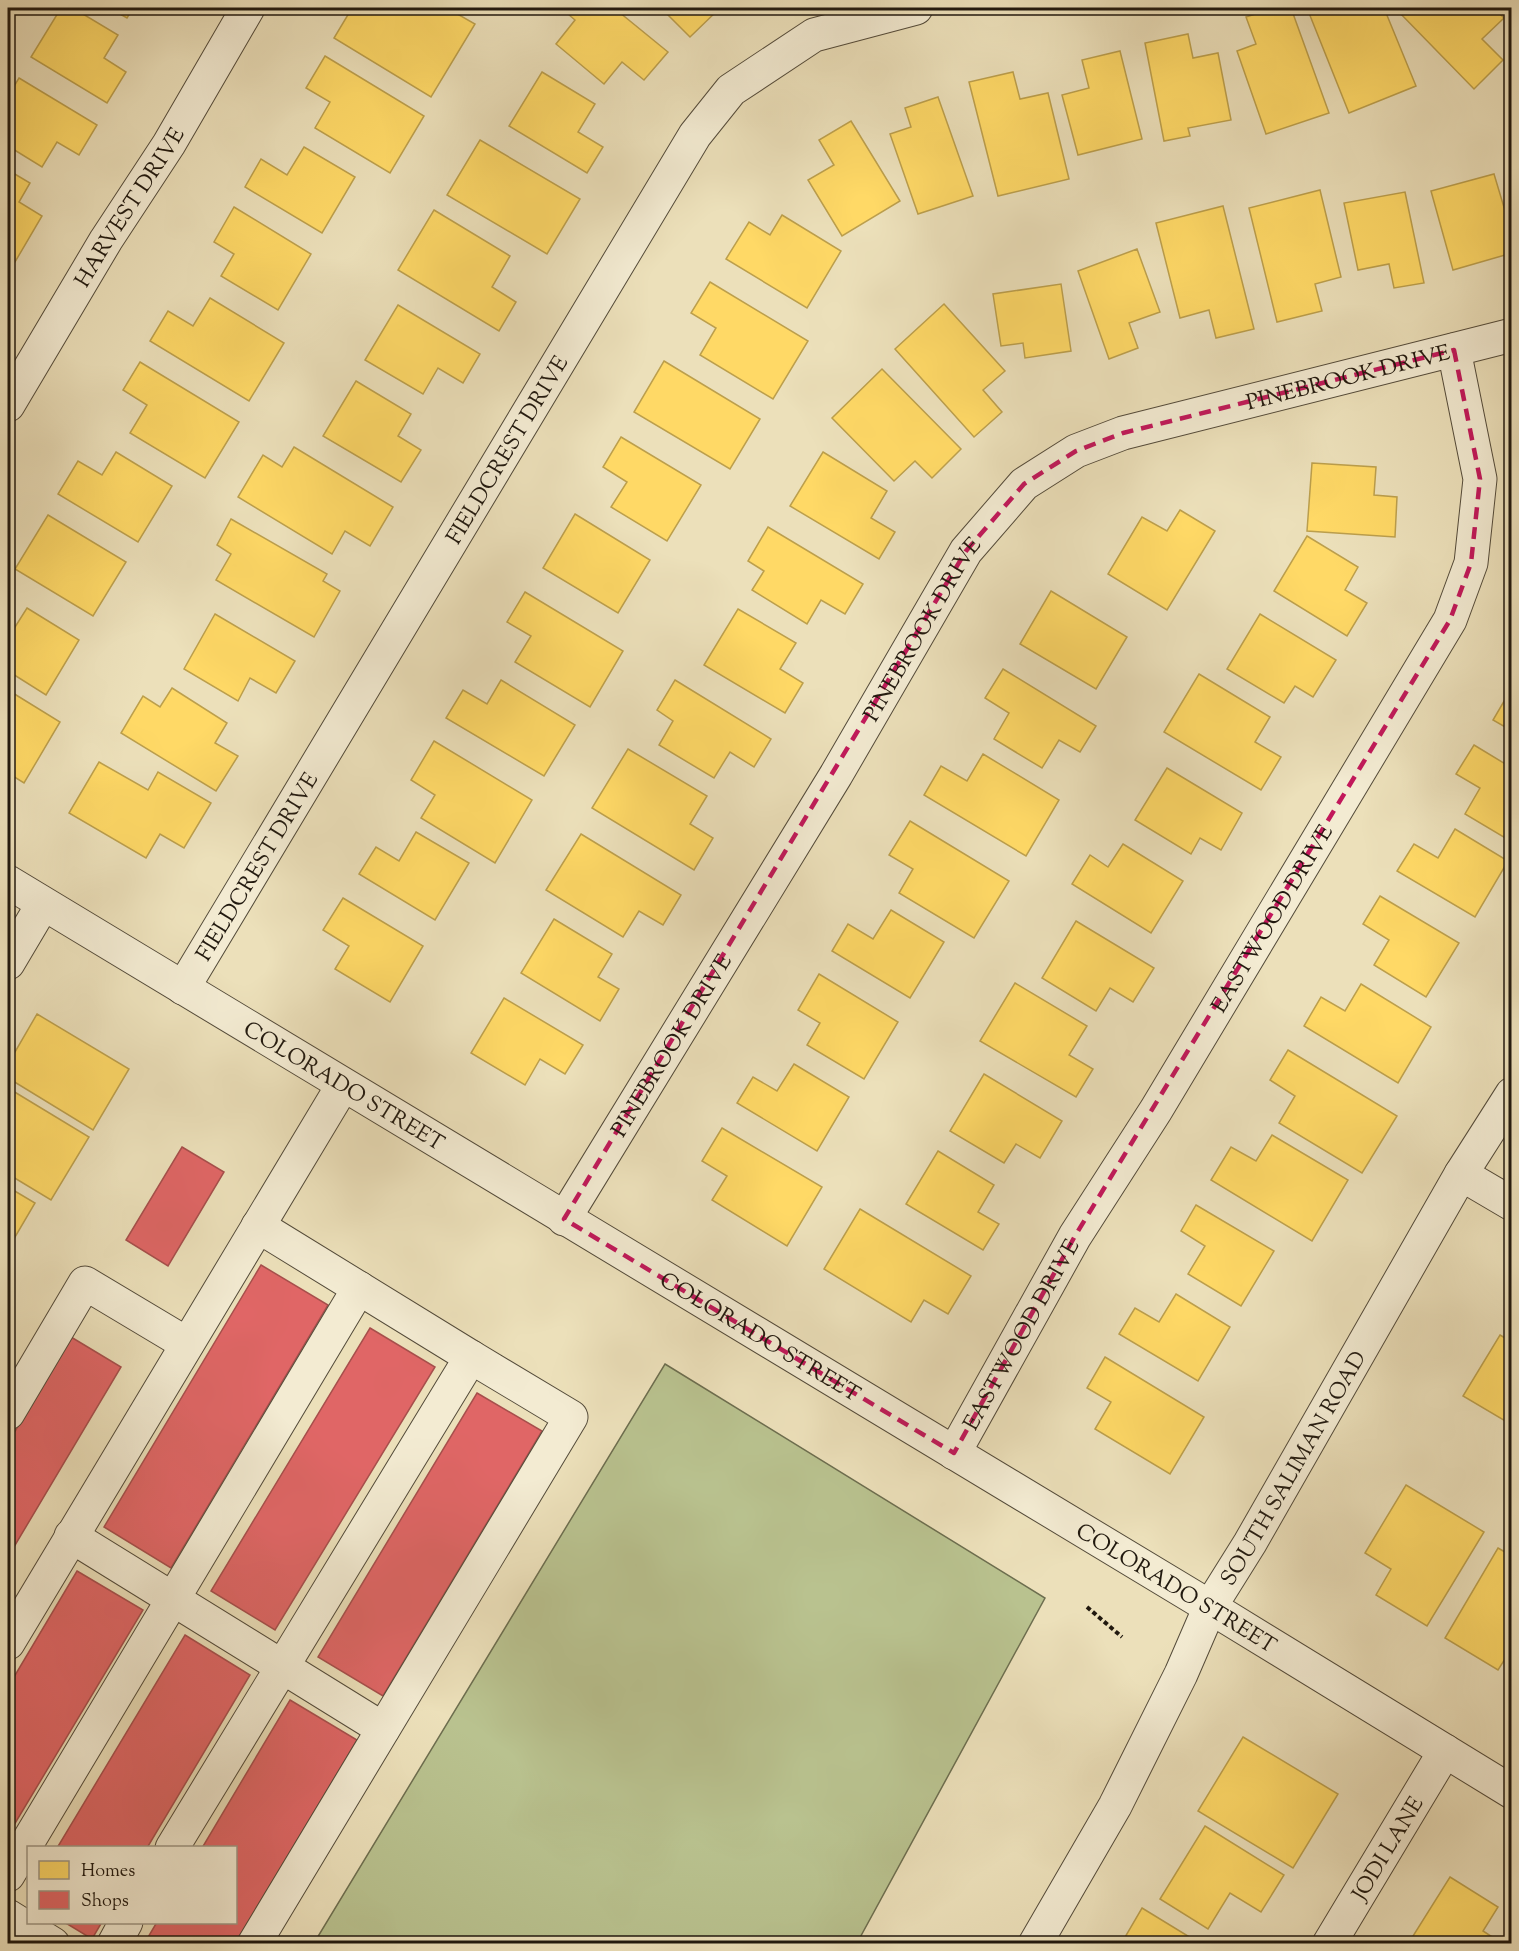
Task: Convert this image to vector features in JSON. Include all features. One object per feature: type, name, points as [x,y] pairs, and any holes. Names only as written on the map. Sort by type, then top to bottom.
[{"type":"street","name":"HARVEST DRIVE","points":[[8,405],[106,240],[169,144],[248,8]]},
{"type":"street","name":"FIELDCREST DRIVE","points":[[183,988],[695,135],[731,90],[814,34],[916,8]]},
{"type":"street","name":"PINEBROOK DRIVE","points":[[564,1219],[836,775],[966,551],[1024,484],[1076,451],[1123,433],[1512,335]]},
{"type":"street","name":"EASTWOOD DRIVE","points":[[954,1453],[1075,1236],[1162,1100],[1450,620],[1470,563],[1480,479],[1454,350]]},
{"type":"street","name":"COLORADO STREET","points":[[8,882],[1210,1607],[1512,1792]]},
{"type":"street","points":[[8,963],[43,904]]},
{"type":"street","points":[[8,1642],[343,1085]]},
{"type":"street","name":"SOUTH SALIMAN ROAD","points":[[1035,1944],[1115,1806],[1181,1674],[1210,1607],[1256,1533],[1461,1174],[1512,1094]]},
{"type":"street","points":[[1461,1174],[1512,1204]]},
{"type":"street","points":[[255,1944],[571,1417],[258,1226]]},
{"type":"street","points":[[8,1413],[85,1283],[187,1344]]},
{"type":"street","points":[[8,1875],[359,1288]]},
{"type":"street","points":[[173,1846],[471,1357]]},
{"type":"street","points":[[72,1536],[383,1729]]},
{"type":"street","name":"JODI LANE","points":[[1329,1944],[1445,1751]]},
{"type":"street","points":[[8,1916],[53,1944]]},
{"type":"street","points":[[114,1944],[125,1924]]},
{"type":"path","points":[[1087,1607],[1122,1637]]},
{"type":"highlighted area","points":[[1454,350],[1480,479],[1471,563],[1450,620],[1075,1236],[954,1453],[564,1219],[966,551],[1024,484],[1076,451],[1123,433]]},
{"type":"green space","points":[[665,1364],[1045,1598],[857,1943],[314,1943]]},
{"type":"building: Homes","points":[[61,8],[73,8],[118,35],[104,58],[126,72],[107,103],[31,57]]},
{"type":"building: Homes","points":[[109,8],[133,8],[127,18]]},
{"type":"building: Homes","points":[[352,8],[447,8],[475,24],[431,97],[334,38]]},
{"type":"building: Homes","points":[[561,8],[614,8],[668,52],[644,80],[622,62],[604,84],[556,44],[575,20]]},
{"type":"building: Homes","points":[[661,8],[720,8],[690,37]]},
{"type":"building: Homes","points":[[1274,8],[1291,8],[1329,113],[1266,134],[1237,51],[1256,44],[1246,17]]},
{"type":"building: Homes","points":[[1307,8],[1359,8],[1360,10],[1384,8],[1416,86],[1349,113]]},
{"type":"building: Homes","points":[[1395,8],[1494,8],[1504,18],[1482,39],[1503,60],[1474,89]]},
{"type":"building: Homes","points":[[1188,34],[1193,58],[1218,53],[1231,120],[1188,128],[1190,136],[1164,141],[1145,43]]},
{"type":"building: Homes","points":[[1120,51],[1142,139],[1078,155],[1062,95],[1089,88],[1082,60]]},
{"type":"building: Homes","points":[[325,56],[424,116],[390,173],[315,128],[330,102],[306,88]]},
{"type":"building: Homes","points":[[542,72],[595,104],[578,132],[603,147],[587,173],[509,126]]},
{"type":"building: Homes","points":[[1013,72],[1020,99],[1048,93],[1069,179],[998,196],[969,82]]},
{"type":"building: Homes","points":[[19,78],[97,125],[79,155],[57,142],[42,167],[8,146],[8,96]]},
{"type":"building: Homes","points":[[938,97],[973,196],[918,214],[890,134],[911,127],[905,108]]},
{"type":"building: Homes","points":[[851,121],[900,201],[842,236],[808,180],[834,165],[819,140]]},
{"type":"building: Homes","points":[[480,140],[580,199],[547,254],[447,195]]},
{"type":"building: Homes","points":[[304,147],[355,177],[322,233],[245,187],[261,159],[287,175]]},
{"type":"building: Homes","points":[[8,170],[30,183],[19,202],[42,216],[15,262],[8,257]]},
{"type":"building: Homes","points":[[1494,174],[1512,234],[1512,253],[1453,270],[1431,191]]},
{"type":"building: Homes","points":[[1320,190],[1341,277],[1315,284],[1322,311],[1277,322],[1249,208]]},
{"type":"building: Homes","points":[[1405,192],[1424,283],[1394,288],[1389,264],[1358,270],[1344,203]]},
{"type":"building: Homes","points":[[1223,206],[1254,329],[1216,338],[1209,310],[1180,318],[1156,223]]},
{"type":"building: Homes","points":[[234,207],[311,254],[278,310],[221,276],[234,254],[214,242]]},
{"type":"building: Homes","points":[[434,210],[510,256],[492,287],[516,302],[499,331],[398,270]]},
{"type":"building: Homes","points":[[782,215],[841,251],[807,308],[726,259],[749,222],[770,235]]},
{"type":"building: Homes","points":[[1137,249],[1160,312],[1129,323],[1138,348],[1109,359],[1078,271]]},
{"type":"building: Homes","points":[[710,282],[808,341],[773,399],[700,355],[716,328],[691,313]]},
{"type":"building: Homes","points":[[1061,284],[1071,351],[1025,358],[1023,343],[1001,346],[993,294]]},
{"type":"building: Homes","points":[[210,298],[284,343],[249,401],[150,341],[168,311],[193,326]]},
{"type":"building: Homes","points":[[944,304],[1005,371],[983,390],[1002,412],[974,437],[895,349]]},
{"type":"building: Homes","points":[[398,305],[480,354],[463,383],[438,368],[423,394],[365,360]]},
{"type":"building: Homes","points":[[664,361],[760,419],[730,469],[634,412]]},
{"type":"building: Homes","points":[[140,362],[239,422],[205,478],[130,433],[147,405],[123,390]]},
{"type":"building: Homes","points":[[882,369],[961,449],[932,478],[915,461],[894,481],[832,418]]},
{"type":"building: Homes","points":[[356,381],[411,414],[398,436],[421,450],[401,482],[323,436]]},
{"type":"building: Homes","points":[[621,437],[701,485],[667,541],[611,507],[627,482],[603,467]]},
{"type":"building: Homes","points":[[294,447],[393,507],[370,546],[345,531],[332,554],[238,497],[263,455],[282,467]]},
{"type":"building: Homes","points":[[116,452],[172,486],[138,542],[58,494],[78,461],[102,475]]},
{"type":"building: Homes","points":[[823,452],[887,491],[871,518],[895,532],[879,559],[790,506]]},
{"type":"building: Homes","points":[[1312,463],[1376,467],[1374,495],[1397,497],[1395,537],[1307,531]]},
{"type":"building: Homes","points":[[1180,510],[1215,531],[1167,610],[1108,574],[1142,517],[1167,531]]},
{"type":"building: Homes","points":[[575,514],[650,560],[618,613],[543,568]]},
{"type":"building: Homes","points":[[48,515],[126,562],[93,616],[15,569]]},
{"type":"building: Homes","points":[[231,519],[327,574],[323,581],[340,591],[314,637],[216,580],[231,554],[217,545]]},
{"type":"building: Homes","points":[[768,527],[863,584],[845,614],[821,600],[807,624],[752,590],[764,571],[748,561]]},
{"type":"building: Homes","points":[[1307,536],[1358,567],[1345,590],[1367,603],[1347,636],[1274,591]]},
{"type":"building: Homes","points":[[1051,591],[1127,637],[1096,689],[1020,644]]},
{"type":"building: Homes","points":[[525,592],[623,651],[590,707],[515,662],[531,636],[507,622]]},
{"type":"building: Homes","points":[[27,608],[79,640],[46,695],[8,671],[8,633],[10,635]]},
{"type":"building: Homes","points":[[738,609],[796,643],[780,669],[803,683],[785,713],[704,665]]},
{"type":"building: Homes","points":[[215,614],[295,661],[276,693],[250,678],[238,701],[184,669]]},
{"type":"building: Homes","points":[[1260,614],[1336,660],[1313,697],[1295,686],[1284,703],[1227,669]]},
{"type":"building: Homes","points":[[1003,669],[1096,726],[1080,752],[1059,740],[1042,768],[994,739],[1009,713],[985,698]]},
{"type":"building: Homes","points":[[1199,674],[1270,717],[1255,742],[1281,757],[1261,790],[1164,732]]},
{"type":"building: Homes","points":[[501,680],[575,725],[544,776],[446,718],[463,690],[487,704]]},
{"type":"building: Homes","points":[[675,680],[771,739],[754,767],[730,752],[714,778],[659,745],[673,721],[657,710]]},
{"type":"building: Homes","points":[[172,688],[227,723],[215,743],[238,756],[216,791],[121,733],[143,696],[160,707]]},
{"type":"building: Homes","points":[[8,690],[60,722],[24,783],[8,773]]},
{"type":"building: Homes","points":[[1512,691],[1512,731],[1493,720]]},
{"type":"building: Homes","points":[[434,741],[532,800],[495,863],[421,818],[435,795],[411,780]]},
{"type":"building: Homes","points":[[1474,745],[1512,768],[1512,842],[1465,814],[1480,788],[1456,774]]},
{"type":"building: Homes","points":[[628,749],[707,796],[690,824],[713,838],[694,870],[592,808]]},
{"type":"building: Homes","points":[[983,754],[1059,800],[1026,856],[924,795],[941,766],[967,781]]},
{"type":"building: Homes","points":[[99,762],[148,790],[158,772],[211,803],[184,848],[160,834],[146,858],[69,813]]},
{"type":"building: Homes","points":[[1167,768],[1242,813],[1221,850],[1200,838],[1191,854],[1135,820]]},
{"type":"building: Homes","points":[[910,821],[1009,881],[974,938],[899,893],[913,869],[889,855]]},
{"type":"building: Homes","points":[[1455,829],[1508,861],[1475,917],[1397,871],[1414,844],[1438,858]]},
{"type":"building: Homes","points":[[416,832],[469,863],[435,920],[359,874],[376,847],[399,861]]},
{"type":"building: Homes","points":[[581,834],[681,895],[663,925],[639,911],[623,937],[546,890]]},
{"type":"building: Homes","points":[[1123,844],[1183,881],[1151,933],[1072,884],[1090,855],[1108,867]]},
{"type":"building: Homes","points":[[1380,896],[1459,943],[1426,997],[1374,965],[1389,940],[1363,924]]},
{"type":"building: Homes","points":[[343,898],[423,946],[390,1002],[335,969],[349,946],[323,930]]},
{"type":"building: Homes","points":[[891,910],[944,942],[910,998],[832,951],[848,924],[873,939]]},
{"type":"building: Homes","points":[[554,919],[612,954],[598,977],[619,989],[600,1021],[521,973]]},
{"type":"building: Homes","points":[[1076,921],[1154,968],[1133,1002],[1110,988],[1096,1011],[1042,978]]},
{"type":"building: Homes","points":[[819,974],[898,1022],[864,1079],[807,1045],[820,1023],[798,1010]]},
{"type":"building: Homes","points":[[1015,983],[1087,1026],[1069,1055],[1093,1069],[1076,1097],[980,1041]]},
{"type":"building: Homes","points":[[1361,984],[1431,1027],[1398,1083],[1304,1026],[1321,997],[1345,1011]]},
{"type":"building: Homes","points":[[504,998],[583,1045],[565,1074],[540,1059],[525,1085],[471,1053]]},
{"type":"building: Homes","points":[[37,1014],[129,1069],[93,1130],[8,1078],[8,1064]]},
{"type":"building: Homes","points":[[1288,1050],[1397,1116],[1362,1173],[1279,1123],[1295,1096],[1270,1080]]},
{"type":"building: Homes","points":[[794,1064],[849,1097],[817,1151],[737,1103],[753,1077],[777,1091]]},
{"type":"building: Homes","points":[[984,1074],[1062,1121],[1040,1158],[1016,1144],[1004,1163],[950,1131]]},
{"type":"building: Homes","points":[[8,1088],[89,1137],[51,1200],[8,1174]]},
{"type":"building: Homes","points":[[722,1128],[822,1187],[787,1246],[712,1200],[727,1176],[702,1161]]},
{"type":"building: Homes","points":[[1272,1135],[1348,1180],[1312,1241],[1211,1180],[1231,1147],[1256,1161]]},
{"type":"building: Homes","points":[[938,1151],[994,1185],[978,1212],[999,1224],[983,1250],[906,1204]]},
{"type":"building: Homes","points":[[8,1187],[35,1203],[8,1249]]},
{"type":"building: Homes","points":[[1196,1205],[1274,1251],[1241,1306],[1188,1274],[1205,1246],[1181,1231]]},
{"type":"building: Homes","points":[[860,1209],[971,1276],[948,1314],[924,1300],[911,1322],[824,1269]]},
{"type":"building: Homes","points":[[1176,1294],[1230,1327],[1198,1381],[1119,1334],[1135,1308],[1159,1322]]},
{"type":"building: Homes","points":[[1500,1335],[1512,1342],[1512,1425],[1463,1396]]},
{"type":"building: Homes","points":[[1105,1357],[1204,1417],[1170,1474],[1095,1429],[1111,1402],[1087,1388]]},
{"type":"building: Homes","points":[[1406,1485],[1484,1532],[1427,1626],[1376,1595],[1391,1569],[1365,1553]]},
{"type":"building: Homes","points":[[1498,1548],[1512,1556],[1512,1648],[1498,1670],[1445,1638]]},
{"type":"building: Homes","points":[[1243,1737],[1338,1794],[1293,1868],[1198,1811]]},
{"type":"building: Homes","points":[[1205,1826],[1284,1875],[1261,1912],[1230,1893],[1208,1929],[1160,1899]]},
{"type":"building: Homes","points":[[1450,1877],[1498,1907],[1483,1931],[1503,1944],[1408,1944]]},
{"type":"building: Homes","points":[[1142,1908],[1201,1944],[1121,1944]]},
{"type":"building: Shops","points":[[182,1147],[224,1172],[168,1266],[126,1240]]},
{"type":"building: Shops","points":[[261,1265],[328,1305],[171,1568],[104,1527]]},
{"type":"building: Shops","points":[[370,1328],[435,1367],[275,1630],[211,1591]]},
{"type":"building: Shops","points":[[71,1337],[121,1367],[8,1557],[8,1443]]},
{"type":"building: Shops","points":[[477,1393],[542,1431],[383,1696],[318,1657]]},
{"type":"building: Shops","points":[[77,1571],[143,1610],[8,1835],[8,1687]]},
{"type":"building: Shops","points":[[185,1635],[250,1675],[148,1846],[58,1846]]},
{"type":"building: Shops","points":[[290,1700],[357,1740],[235,1944],[144,1944],[156,1924],[237,1924],[237,1846],[203,1846]]},
{"type":"building: Shops","points":[[67,1924],[101,1924],[92,1939]]}]
